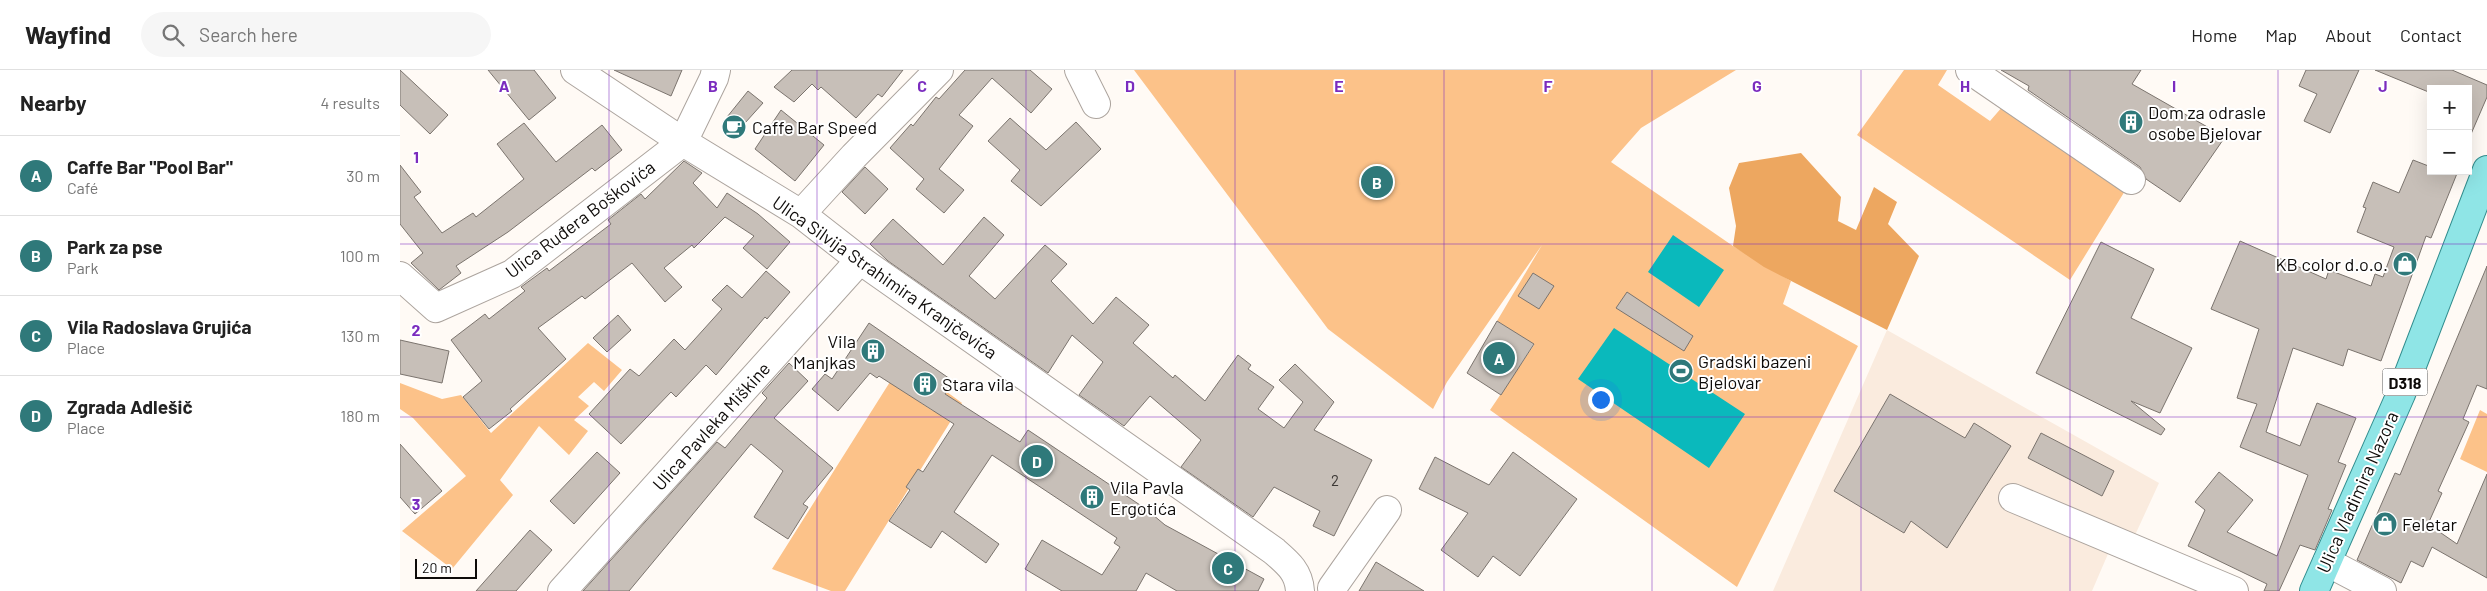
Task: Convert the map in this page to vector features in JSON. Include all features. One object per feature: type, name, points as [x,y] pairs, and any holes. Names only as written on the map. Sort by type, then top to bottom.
[{"type":"main road","name":"Ulica Vladimira Nazora","points":[[2314,591],[2401,394],[2487,170]]},
{"type":"street","name":"Ulica Silvija Strahimira Kranjčevića","points":[[575,70],[683,142],[801,214],[860,260],[1274,551],[1291,565],[1300,585]]},
{"type":"street","points":[[801,214],[854,156],[939,70]]},
{"type":"street","points":[[1079,70],[1096,104]]},
{"type":"street","points":[[1970,70],[2131,180]]},
{"type":"street","points":[[683,142],[715,74]]},
{"type":"street","name":"Ulica Ruđera Boškovića","points":[[400,276],[436,308],[512,274],[683,142]]},
{"type":"street","name":"Ulica Pavleka Miškine","points":[[562,591],[860,260]]},
{"type":"street","points":[[2012,498],[2234,591]]},
{"type":"street","points":[[1300,585],[1315,580],[1334,589],[1387,510]]},
{"type":"street","points":[[2327,562],[2382,591]]},
{"type":"shaded area","points":[[1134,70],[1736,70],[1641,128],[1611,162],[1733,246],[1791,281],[1783,304],[1858,346],[1737,587],[1490,410],[1534,345],[1497,321],[1542,245],[1447,382],[1433,409],[1328,329]]},
{"type":"shaded area","points":[[1904,70],[1947,70],[1938,85],[1990,121],[2003,106],[2128,186],[2070,280],[1857,135]]},
{"type":"shaded area","points":[[1801,153],[1841,197],[1838,221],[1856,230],[1874,187],[1897,202],[1888,224],[1919,256],[1887,330],[1764,267],[1733,246],[1736,226],[1729,188],[1739,163]]},
{"type":"shaded area","points":[[1887,330],[2159,483],[2130,546],[2114,540],[2092,591],[1773,591]]},
{"type":"shaded area","points":[[588,343],[622,370],[604,391],[594,382],[578,397],[589,406],[574,420],[588,431],[569,455],[539,426],[500,480],[513,495],[452,569],[402,531],[466,476],[413,418],[400,409],[400,383],[442,399],[461,395],[491,433]]},
{"type":"shaded area","points":[[900,366],[897,387],[933,411],[947,392],[962,403],[845,591],[831,591],[772,569]]},
{"type":"shaded area","points":[[2480,410],[2487,414],[2487,472],[2460,459]]},
{"type":"water","points":[[1673,235],[1724,270],[1699,307],[1648,272]]},
{"type":"water","points":[[1614,328],[1745,414],[1709,468],[1578,379]]},
{"type":"building","points":[[400,70],[448,115],[430,134],[400,105]]},
{"type":"building","points":[[488,70],[534,70],[556,98],[529,120]]},
{"type":"building","points":[[614,70],[682,70],[671,96]]},
{"type":"building","points":[[792,70],[903,70],[882,97],[878,94],[856,118],[821,87],[818,90],[812,84],[794,102],[774,87]]},
{"type":"building","points":[[965,70],[1030,70],[1052,89],[1031,113],[992,78],[959,115],[973,126],[939,169],[964,190],[944,213],[916,189],[924,179],[890,148],[911,124],[913,126],[936,97],[939,99]]},
{"type":"building","name":"Dom za odrasle osobe Bjelovar","points":[[2001,70],[2141,70],[2132,84],[2225,137],[2180,202],[2146,179],[2140,167],[2028,90],[2029,86]]},
{"type":"building","points":[[2306,70],[2359,70],[2330,133],[2304,121],[2317,94],[2299,86]]},
{"type":"building","points":[[2375,70],[2452,70],[2487,85],[2487,97],[2472,132],[2472,85],[2427,85],[2427,91]]},
{"type":"building","points":[[748,91],[763,103],[736,133],[723,122]]},
{"type":"building","points":[[781,110],[824,145],[795,181],[755,149]]},
{"type":"building","points":[[1010,118],[1046,150],[1076,122],[1101,149],[1041,206],[1011,181],[1020,170],[988,141]]},
{"type":"building","points":[[524,123],[556,162],[602,125],[622,150],[595,171],[592,168],[508,232],[456,266],[461,273],[439,290],[411,263],[423,253],[400,224],[400,165],[421,192],[414,197],[442,233],[473,213],[476,217],[524,179],[497,144]]},
{"type":"building","points":[[2413,160],[2427,165],[2427,175],[2456,175],[2431,238],[2426,236],[2381,361],[2348,349],[2343,366],[2293,348],[2266,432],[2300,446],[2317,403],[2356,418],[2338,462],[2346,465],[2328,509],[2332,510],[2315,550],[2300,545],[2279,591],[2264,591],[2267,584],[2188,546],[2205,510],[2195,502],[2219,472],[2253,500],[2227,532],[2277,556],[2308,475],[2240,447],[2257,404],[2237,398],[2259,329],[2211,309],[2240,241],[2326,279],[2329,270],[2371,286],[2375,274],[2383,277],[2394,247],[2357,232],[2366,208],[2363,207],[2373,182],[2399,193]]},
{"type":"building","points":[[684,161],[702,173],[693,183],[717,208],[727,193],[758,214],[790,242],[767,269],[743,248],[754,236],[725,217],[694,248],[692,245],[664,268],[682,287],[665,302],[632,263],[585,299],[582,296],[538,328],[566,359],[510,409],[512,411],[489,429],[463,397],[482,381],[451,340],[485,314],[489,319],[525,291],[521,287],[547,268],[549,271],[611,224],[608,220],[641,194],[645,199]]},
{"type":"building","points":[[865,167],[888,189],[865,214],[842,192]]},
{"type":"building","points":[[984,217],[1004,235],[969,276],[995,299],[1045,245],[1067,264],[1051,281],[1093,324],[1116,297],[1149,325],[1133,343],[1173,378],[1175,375],[1205,401],[1238,355],[1251,365],[1248,369],[1274,387],[1258,409],[1284,428],[1303,402],[1279,380],[1295,364],[1334,402],[1314,430],[1372,460],[1334,536],[1313,526],[1320,511],[1274,487],[1253,517],[1181,467],[1201,440],[1150,396],[1124,426],[1079,395],[1103,362],[1072,335],[1048,373],[888,261],[870,244],[893,219],[943,265]]},
{"type":"building","points":[[2101,242],[2154,269],[2131,318],[2192,348],[2160,413],[2131,401],[2165,429],[2161,435],[2036,373]]},
{"type":"building","points":[[2487,266],[2487,389],[2477,385],[2463,419],[2469,422],[2438,491],[2442,493],[2428,524],[2457,544],[2487,474],[2487,578],[2432,547],[2423,567],[2411,561],[2401,583],[2357,560],[2395,473],[2400,475]]},
{"type":"building","points":[[766,271],[790,292],[767,319],[765,317],[716,375],[706,365],[676,397],[671,392],[621,444],[589,414],[630,369],[639,376],[674,339],[685,350],[722,309],[712,300],[727,285],[742,298]]},
{"type":"building","points":[[1533,273],[1554,286],[1539,309],[1518,296]]},
{"type":"building","points":[[1627,292],[1693,336],[1684,351],[1616,308]]},
{"type":"building","points":[[618,315],[631,330],[607,352],[593,338]]},
{"type":"building","points":[[1497,321],[1534,344],[1501,395],[1467,373]]},
{"type":"building","points":[[869,323],[953,381],[945,394],[1020,442],[1028,430],[1146,509],[1165,525],[1264,579],[1258,591],[1177,591],[1146,573],[1136,591],[1062,591],[1025,569],[1042,540],[1102,575],[1120,547],[1114,543],[1117,538],[992,455],[954,512],[999,544],[986,563],[942,531],[931,548],[889,521],[910,490],[906,487],[918,469],[923,472],[954,424],[879,376],[877,378],[870,373],[838,411],[812,389],[825,374],[832,379]]},
{"type":"building","points":[[400,340],[449,351],[442,383],[400,374]]},
{"type":"building","points":[[789,363],[808,381],[774,418],[833,468],[803,504],[808,507],[788,539],[754,517],[783,471],[751,444],[629,591],[583,591],[717,442],[725,448],[767,398],[762,393]]},
{"type":"building","points":[[1890,394],[1965,438],[1974,423],[2011,446],[1947,548],[1911,521],[1904,533],[1834,491]]},
{"type":"building","points":[[2041,433],[2114,471],[2102,496],[2028,458]]},
{"type":"building","points":[[400,444],[442,491],[415,514],[400,497]]},
{"type":"building","points":[[597,452],[620,473],[574,524],[550,501]]},
{"type":"building","points":[[1513,452],[1577,499],[1520,576],[1493,556],[1478,577],[1441,550],[1468,513],[1419,489],[1435,457],[1489,485]]},
{"type":"building","points":[[530,530],[552,550],[516,591],[476,591]]},
{"type":"building","points":[[1376,562],[1424,591],[1359,591]]},
{"type":"place","name":"Dom za odrasle osobe Bjelovar","points":[[2131,122]]},
{"type":"place","name":"Caffe Bar Speed","points":[[734,127]]},
{"type":"place","name":"Park za pse","points":[[1377,182]]},
{"type":"place","name":"KB color d.o.o.","points":[[2405,264]]},
{"type":"place","name":"Vila Manjkas","points":[[873,351]]},
{"type":"place","name":"Caffe Bar \"Pool Bar\"","points":[[1499,358]]},
{"type":"place","name":"Gradski bazeni Bjelovar","points":[[1681,371]]},
{"type":"place","name":"Stara vila","points":[[925,384]]},
{"type":"place","name":"Zgrada Adlešič","points":[[1037,461]]},
{"type":"place","name":"Vila Pavla Ergotića","points":[[1092,497]]},
{"type":"place","name":"Feletar","points":[[2385,524]]},
{"type":"place","name":"Vila Radoslava Grujića","points":[[1228,568]]}]
